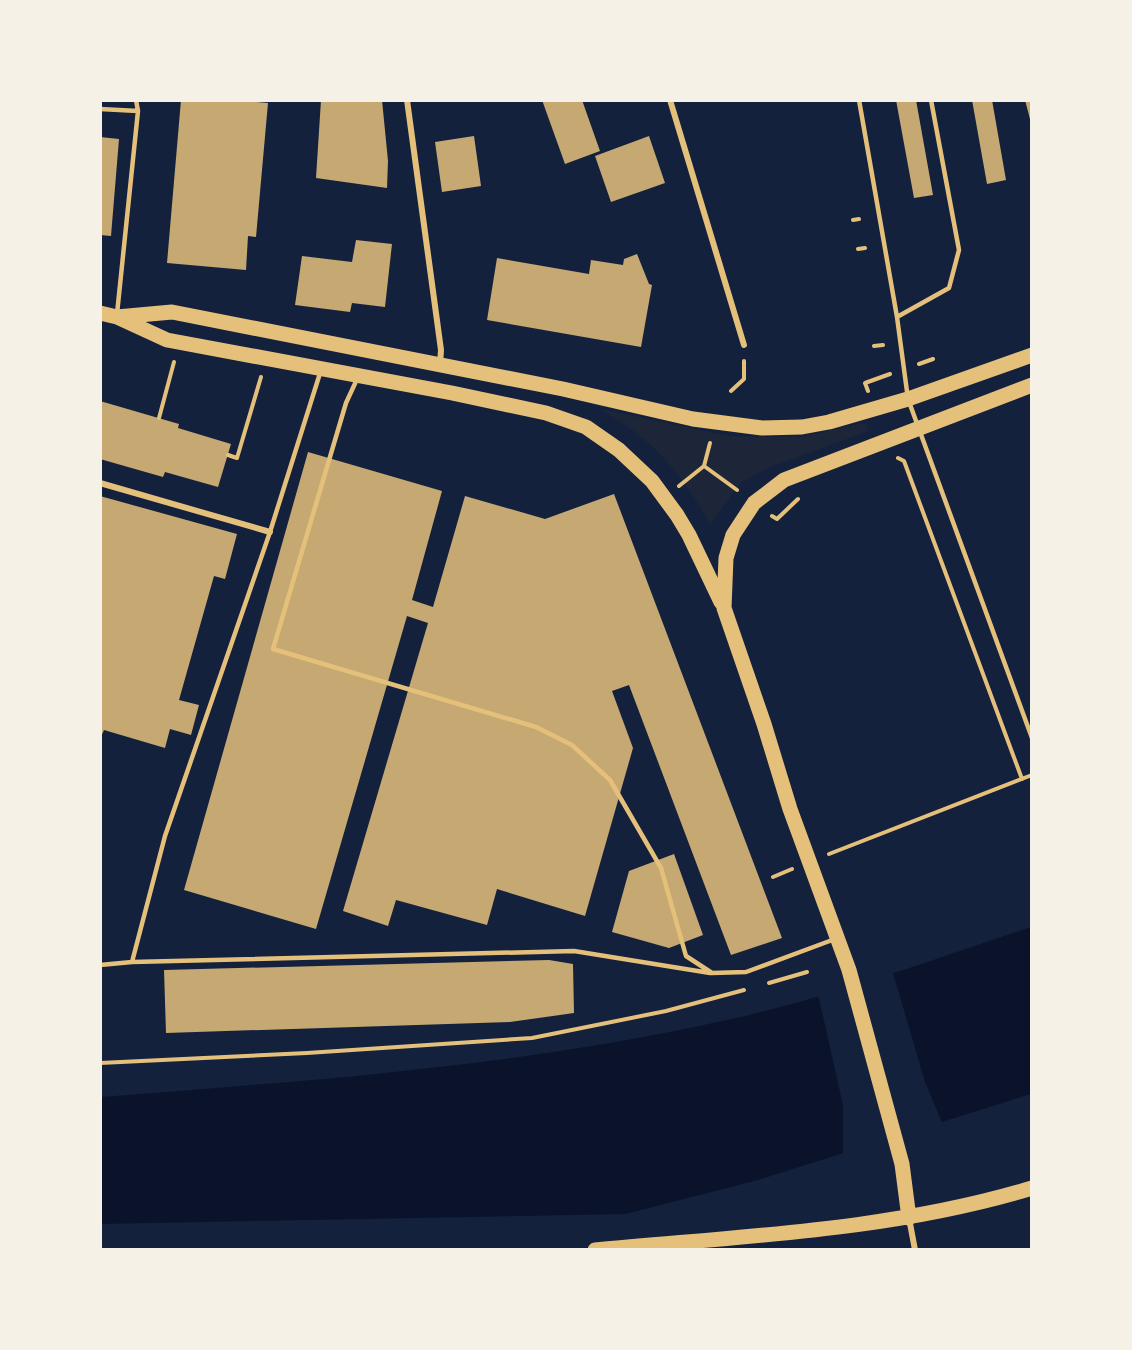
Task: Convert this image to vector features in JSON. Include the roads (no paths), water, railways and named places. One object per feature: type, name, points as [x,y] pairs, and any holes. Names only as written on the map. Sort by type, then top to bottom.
[{"type":"main road","points":[[117,317],[172,312],[563,388],[693,419],[762,428],[802,427],[829,423],[908,399],[1032,355]]},
{"type":"main road","points":[[100,314],[117,317],[167,340],[359,375],[546,413],[572,421],[602,437],[636,465],[664,497],[688,535],[724,608],[764,724],[790,809],[849,970],[902,1164],[909,1218]]},
{"type":"main road","points":[[724,608],[725,571],[729,546],[746,512],[761,495],[784,480],[808,469],[1032,385]]},
{"type":"main road","points":[[595,1250],[843,1227],[909,1218],[992,1200],[1032,1188]]},
{"type":"street","points":[[407,100],[441,350],[440,364]]},
{"type":"street","points":[[670,100],[744,345]]},
{"type":"street","points":[[100,483],[270,532]]},
{"type":"street","points":[[909,1218],[915,1250]]},
{"type":"lane","points":[[117,317],[138,111],[136,100]]},
{"type":"lane","points":[[859,100],[897,317],[908,399],[1032,738]]},
{"type":"lane","points":[[897,317],[950,288],[959,250],[931,100]]},
{"type":"lane","points":[[100,109],[138,111]]},
{"type":"lane","points":[[132,962],[165,836],[270,532],[322,368]]},
{"type":"lane","points":[[359,375],[346,403],[273,649],[536,727],[572,745],[610,780],[661,868],[686,956],[712,973]]},
{"type":"lane","points":[[100,964],[574,951],[712,973],[746,972],[838,938]]}]
